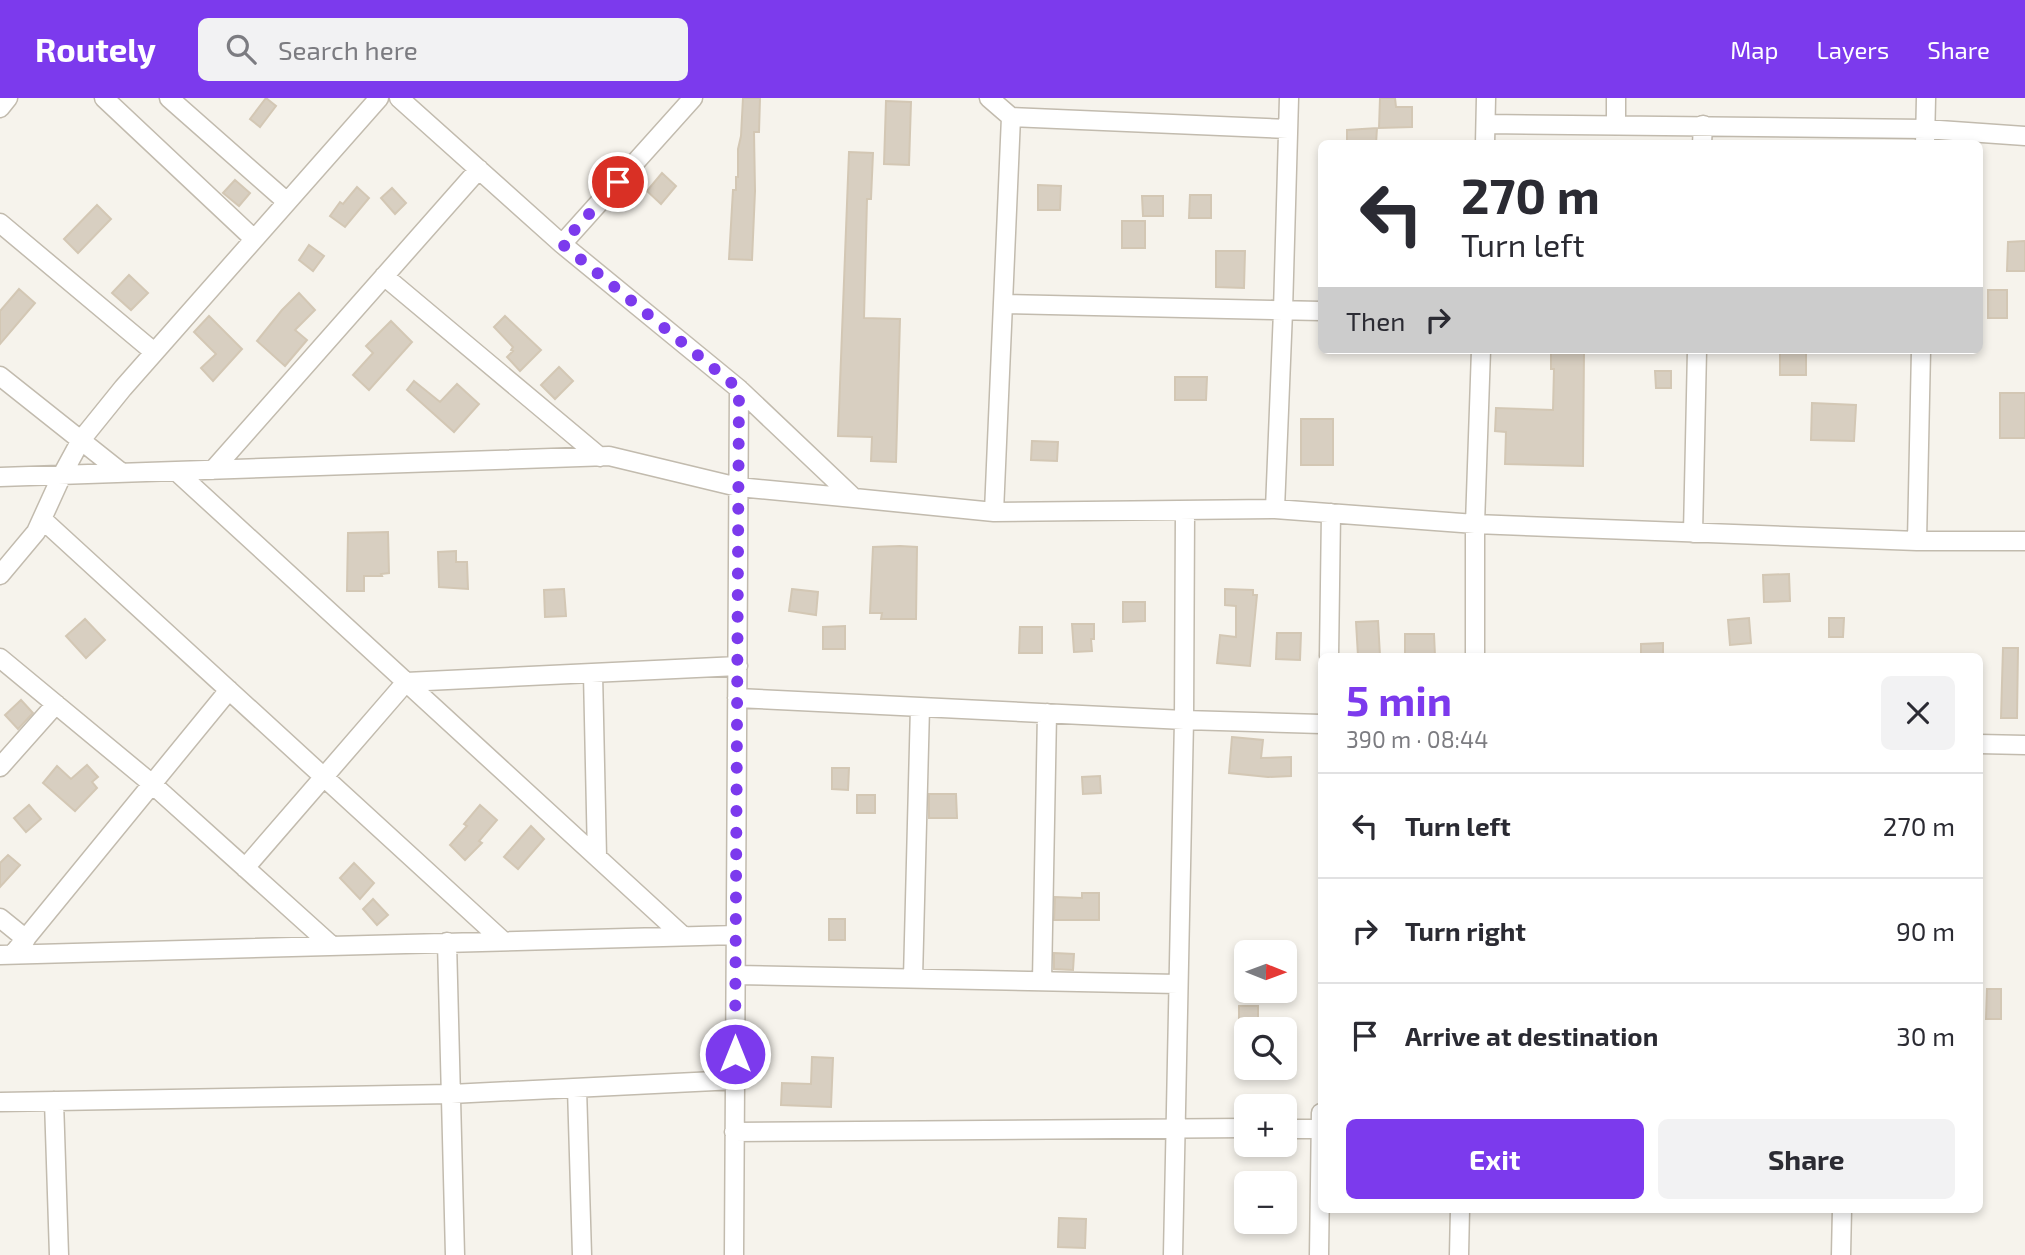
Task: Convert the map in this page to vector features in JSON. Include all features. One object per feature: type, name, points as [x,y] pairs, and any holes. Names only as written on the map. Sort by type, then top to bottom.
[{"type":"street","points":[[0,108],[8,98]]},
{"type":"street","points":[[104,98],[254,239]]},
{"type":"street","points":[[169,98],[287,202]]},
{"type":"street","points":[[0,575],[36,532],[81,440],[154,352],[379,98]]},
{"type":"street","points":[[562,244],[693,98]]},
{"type":"street","points":[[989,98],[1012,117],[1288,128]]},
{"type":"street","points":[[1275,509],[1289,98]]},
{"type":"street","points":[[1485,140],[1486,98]]},
{"type":"street","points":[[1616,98],[1616,124]]},
{"type":"street","points":[[1925,136],[1926,98]]},
{"type":"street","points":[[402,99],[562,244],[739,389],[854,498]]},
{"type":"street","points":[[994,512],[1012,117]]},
{"type":"street","points":[[1486,124],[1703,125],[1925,136],[2025,136]]},
{"type":"street","points":[[1702,140],[1703,125]]},
{"type":"street","points":[[213,470],[478,169]]},
{"type":"street","points":[[0,223],[154,352]]},
{"type":"street","points":[[384,276],[600,457]]},
{"type":"street","points":[[1003,304],[1318,311]]},
{"type":"street","points":[[1475,653],[1475,524],[1481,354]]},
{"type":"street","points":[[1693,533],[1697,354]]},
{"type":"street","points":[[1917,541],[1921,354]]},
{"type":"street","points":[[0,376],[122,473]]},
{"type":"street","points":[[734,1255],[739,389]]},
{"type":"street","points":[[0,477],[609,456],[738,487],[994,512],[1275,509],[1475,524],[1917,541],[2025,541]]},
{"type":"street","points":[[176,471],[683,936]]},
{"type":"street","points":[[1173,1255],[1184,720],[1185,510]]},
{"type":"street","points":[[1329,653],[1331,513]]},
{"type":"street","points":[[42,519],[503,941]]},
{"type":"street","points":[[0,658],[152,785],[331,944]]},
{"type":"street","points":[[245,868],[406,682],[738,666]]},
{"type":"street","points":[[593,673],[597,857]]},
{"type":"street","points":[[7,954],[26,939],[229,690]]},
{"type":"street","points":[[737,698],[1318,724]]},
{"type":"street","points":[[0,767],[56,704]]},
{"type":"street","points":[[913,978],[920,707]]},
{"type":"street","points":[[1042,981],[1047,713]]},
{"type":"street","points":[[1983,744],[2025,745]]},
{"type":"street","points":[[0,918],[26,939]]},
{"type":"street","points":[[7,954],[736,935]]},
{"type":"street","points":[[447,942],[455,1255]]},
{"type":"street","points":[[736,975],[1178,984]]},
{"type":"street","points":[[0,1102],[451,1094],[735,1080]]},
{"type":"street","points":[[578,1088],[582,1255]]},
{"type":"street","points":[[54,1101],[59,1255]]},
{"type":"street","points":[[734,1132],[1234,1128]]},
{"type":"street","points":[[1297,1129],[1318,1129]]},
{"type":"street","points":[[1319,1255],[1320,1213]]},
{"type":"street","points":[[1460,1255],[1461,1213]]},
{"type":"street","points":[[1841,1255],[1842,1213]]},
{"type":"building","points":[[266,98],[276,106],[260,127],[250,119]]},
{"type":"building","points":[[743,98],[760,98],[759,132],[754,132],[752,260],[729,259]]},
{"type":"building","points":[[1380,98],[1395,98],[1396,107],[1412,107],[1412,127],[1379,128]]},
{"type":"building","points":[[886,101],[911,102],[909,165],[884,164]]},
{"type":"building","points":[[1377,128],[1376,140],[1347,140],[1347,130]]},
{"type":"building","points":[[849,152],[873,153],[871,199],[867,199],[864,318],[900,319],[896,462],[871,461],[872,437],[838,436]]},
{"type":"building","points":[[662,173],[676,186],[661,204],[647,191]]},
{"type":"building","points":[[235,180],[250,193],[239,206],[223,193]]},
{"type":"building","points":[[1038,185],[1061,186],[1060,210],[1038,210]]},
{"type":"building","points":[[357,187],[369,198],[345,227],[330,216],[340,202],[343,204]]},
{"type":"building","points":[[392,188],[406,203],[395,214],[381,198]]},
{"type":"building","points":[[1190,195],[1211,195],[1211,218],[1189,218]]},
{"type":"building","points":[[1142,196],[1163,196],[1163,216],[1143,216]]},
{"type":"building","points":[[97,205],[111,219],[78,253],[64,239]]},
{"type":"building","points":[[1122,221],[1145,221],[1145,248],[1122,248]]},
{"type":"building","points":[[2025,241],[2025,271],[2007,271],[2008,242]]},
{"type":"building","points":[[309,245],[324,256],[313,271],[299,260]]},
{"type":"building","points":[[1216,251],[1245,251],[1244,288],[1216,287]]},
{"type":"building","points":[[129,275],[148,293],[131,310],[112,293]]},
{"type":"building","points":[[19,289],[35,303],[0,344],[0,311]]},
{"type":"building","points":[[1988,290],[2007,290],[2007,318],[1988,318]]},
{"type":"building","points":[[299,293],[315,310],[295,330],[307,340],[285,366],[257,341]]},
{"type":"building","points":[[209,316],[242,349],[213,381],[201,368],[216,354],[194,332]]},
{"type":"building","points":[[505,316],[541,350],[520,371],[507,357],[513,347],[494,327]]},
{"type":"building","points":[[391,321],[412,342],[369,390],[353,375],[373,353],[366,346]]},
{"type":"building","points":[[1551,354],[1584,354],[1583,466],[1505,464],[1506,432],[1495,431],[1496,408],[1553,410],[1554,369],[1551,369]]},
{"type":"building","points":[[1780,354],[1806,354],[1806,375],[1780,375]]},
{"type":"building","points":[[559,367],[573,381],[555,399],[541,385]]},
{"type":"building","points":[[1655,371],[1671,371],[1671,388],[1656,388]]},
{"type":"building","points":[[1175,377],[1207,377],[1206,400],[1175,400]]},
{"type":"building","points":[[414,381],[440,402],[457,384],[479,404],[454,432],[407,390]]},
{"type":"building","points":[[2000,393],[2025,393],[2025,438],[2000,438]]},
{"type":"building","points":[[1812,403],[1856,405],[1854,441],[1811,440]]},
{"type":"building","points":[[1301,419],[1333,419],[1333,465],[1301,465]]},
{"type":"building","points":[[1032,441],[1058,442],[1057,461],[1031,460]]},
{"type":"building","points":[[388,532],[389,573],[381,574],[382,576],[364,576],[364,591],[347,591],[348,533]]},
{"type":"building","points":[[873,547],[917,547],[916,619],[881,619],[882,613],[870,613]]},
{"type":"building","points":[[456,551],[456,562],[467,562],[468,589],[439,587],[438,552]]},
{"type":"building","points":[[1789,574],[1790,601],[1764,602],[1763,575]]},
{"type":"building","points":[[564,589],[566,616],[545,617],[544,590]]},
{"type":"building","points":[[792,589],[818,592],[816,615],[789,611]]},
{"type":"building","points":[[1225,589],[1253,590],[1253,595],[1257,595],[1250,666],[1217,663],[1220,635],[1236,637],[1236,606],[1225,605]]},
{"type":"building","points":[[1123,602],[1145,602],[1145,621],[1123,622]]},
{"type":"building","points":[[1749,618],[1751,643],[1730,645],[1728,620]]},
{"type":"building","points":[[1829,618],[1844,618],[1843,637],[1829,637]]},
{"type":"building","points":[[85,619],[105,640],[86,658],[66,636]]},
{"type":"building","points":[[1378,621],[1380,653],[1358,653],[1356,622]]},
{"type":"building","points":[[1072,624],[1094,624],[1092,651],[1074,652]]},
{"type":"building","points":[[845,626],[845,649],[823,649],[823,627]]},
{"type":"building","points":[[1020,627],[1042,627],[1042,653],[1019,653]]},
{"type":"building","points":[[1277,633],[1301,633],[1300,660],[1276,659]]},
{"type":"building","points":[[1405,634],[1434,634],[1435,653],[1405,653]]},
{"type":"building","points":[[1663,643],[1663,653],[1641,653],[1641,644]]},
{"type":"building","points":[[2003,648],[2018,648],[2017,718],[2001,718]]},
{"type":"building","points":[[21,700],[33,713],[18,729],[5,715]]},
{"type":"building","points":[[1232,737],[1263,740],[1261,758],[1291,757],[1291,776],[1268,777],[1229,773]]},
{"type":"building","points":[[87,765],[98,777],[92,782],[97,788],[75,811],[43,783],[57,766],[71,779]]},
{"type":"building","points":[[832,768],[849,768],[848,790],[832,789]]},
{"type":"building","points":[[1100,776],[1101,793],[1083,794],[1082,777]]},
{"type":"building","points":[[929,794],[956,794],[957,818],[929,818]]},
{"type":"building","points":[[857,795],[875,795],[875,813],[857,813]]},
{"type":"building","points":[[29,805],[41,819],[26,832],[14,818]]},
{"type":"building","points":[[480,805],[497,820],[479,841],[482,843],[465,860],[450,845],[467,826],[464,824]]},
{"type":"building","points":[[531,826],[544,839],[518,869],[504,857]]},
{"type":"building","points":[[8,855],[20,865],[0,887],[0,863]]},
{"type":"building","points":[[354,863],[374,883],[360,899],[340,878]]},
{"type":"building","points":[[1082,893],[1099,893],[1099,920],[1054,920],[1055,897],[1082,898]]},
{"type":"building","points":[[373,899],[388,915],[377,925],[363,909]]},
{"type":"building","points":[[829,919],[845,919],[845,940],[829,940]]},
{"type":"building","points":[[1054,953],[1074,954],[1073,970],[1054,969]]},
{"type":"building","points":[[1987,989],[2001,989],[2001,1019],[1986,1019]]},
{"type":"building","points":[[1239,1006],[1258,1006],[1258,1017],[1239,1017]]},
{"type":"building","points":[[812,1057],[833,1058],[831,1107],[781,1105],[782,1083],[811,1084]]},
{"type":"building","points":[[1059,1218],[1086,1219],[1085,1248],[1058,1247]]},
{"type":"route","points":[[618,182],[562,244],[739,389],[735,1054]]}]
